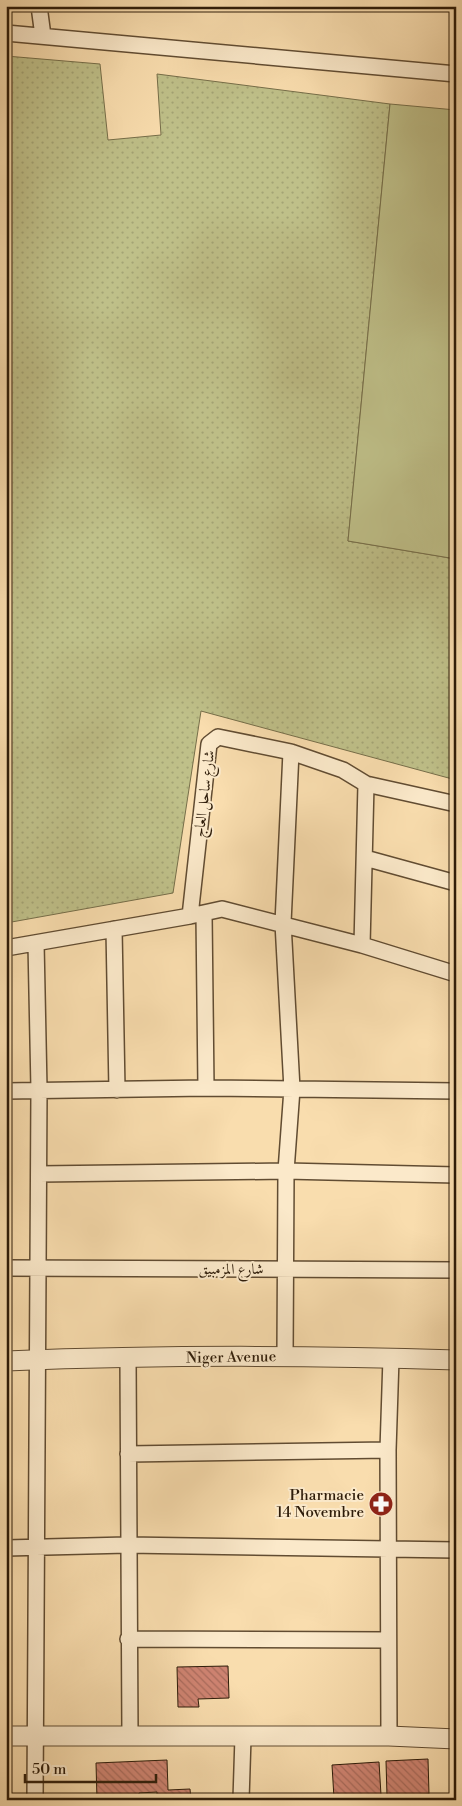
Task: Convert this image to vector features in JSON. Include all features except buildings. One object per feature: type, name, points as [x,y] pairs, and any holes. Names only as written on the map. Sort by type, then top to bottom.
[{"type":"street","points":[[40,6],[43,36]]},
{"type":"street","points":[[6,33],[456,74]]},
{"type":"street","name":"شارع ساحل العاج","points":[[206,1088],[197,915],[209,744],[218,737],[291,752],[343,770],[366,784],[456,804]]},
{"type":"street","points":[[284,1356],[286,1171],[292,1089],[283,923],[291,752]]},
{"type":"street","points":[[362,945],[366,784]]},
{"type":"street","points":[[365,858],[456,883]]},
{"type":"street","points":[[6,948],[222,909],[283,923],[456,974]]},
{"type":"street","points":[[114,929],[118,1090]]},
{"type":"street","points":[[35,1800],[39,1174],[36,943]]},
{"type":"street","points":[[6,1091],[39,1089],[206,1088],[456,1091]]},
{"type":"street","points":[[39,1174],[286,1171],[456,1175]]},
{"type":"street","name":"شارع المزمبيق","points":[[6,1268],[456,1270]]},
{"type":"street","name":"Niger Avenue","points":[[6,1361],[284,1356],[456,1360]]},
{"type":"street","points":[[389,1736],[388,1450],[390,1358]]},
{"type":"street","points":[[128,1359],[127,1545],[130,1737]]},
{"type":"street","points":[[128,1454],[388,1450]]},
{"type":"street","points":[[6,1548],[127,1545],[456,1550]]},
{"type":"street","points":[[128,1639],[388,1640]]},
{"type":"street","points":[[6,1736],[389,1736],[456,1739]]},
{"type":"street","points":[[241,1800],[242,1737]]},
{"type":"green space","points":[[6,56],[100,64],[108,140],[161,135],[157,74],[390,104],[348,541],[456,559],[456,780],[201,711],[173,893],[6,923]]},
{"type":"green space","points":[[390,104],[456,110],[456,559],[348,541]]},
{"type":"place","name":"Pharmacie 14 Novembre","points":[[381,1504]]}]
